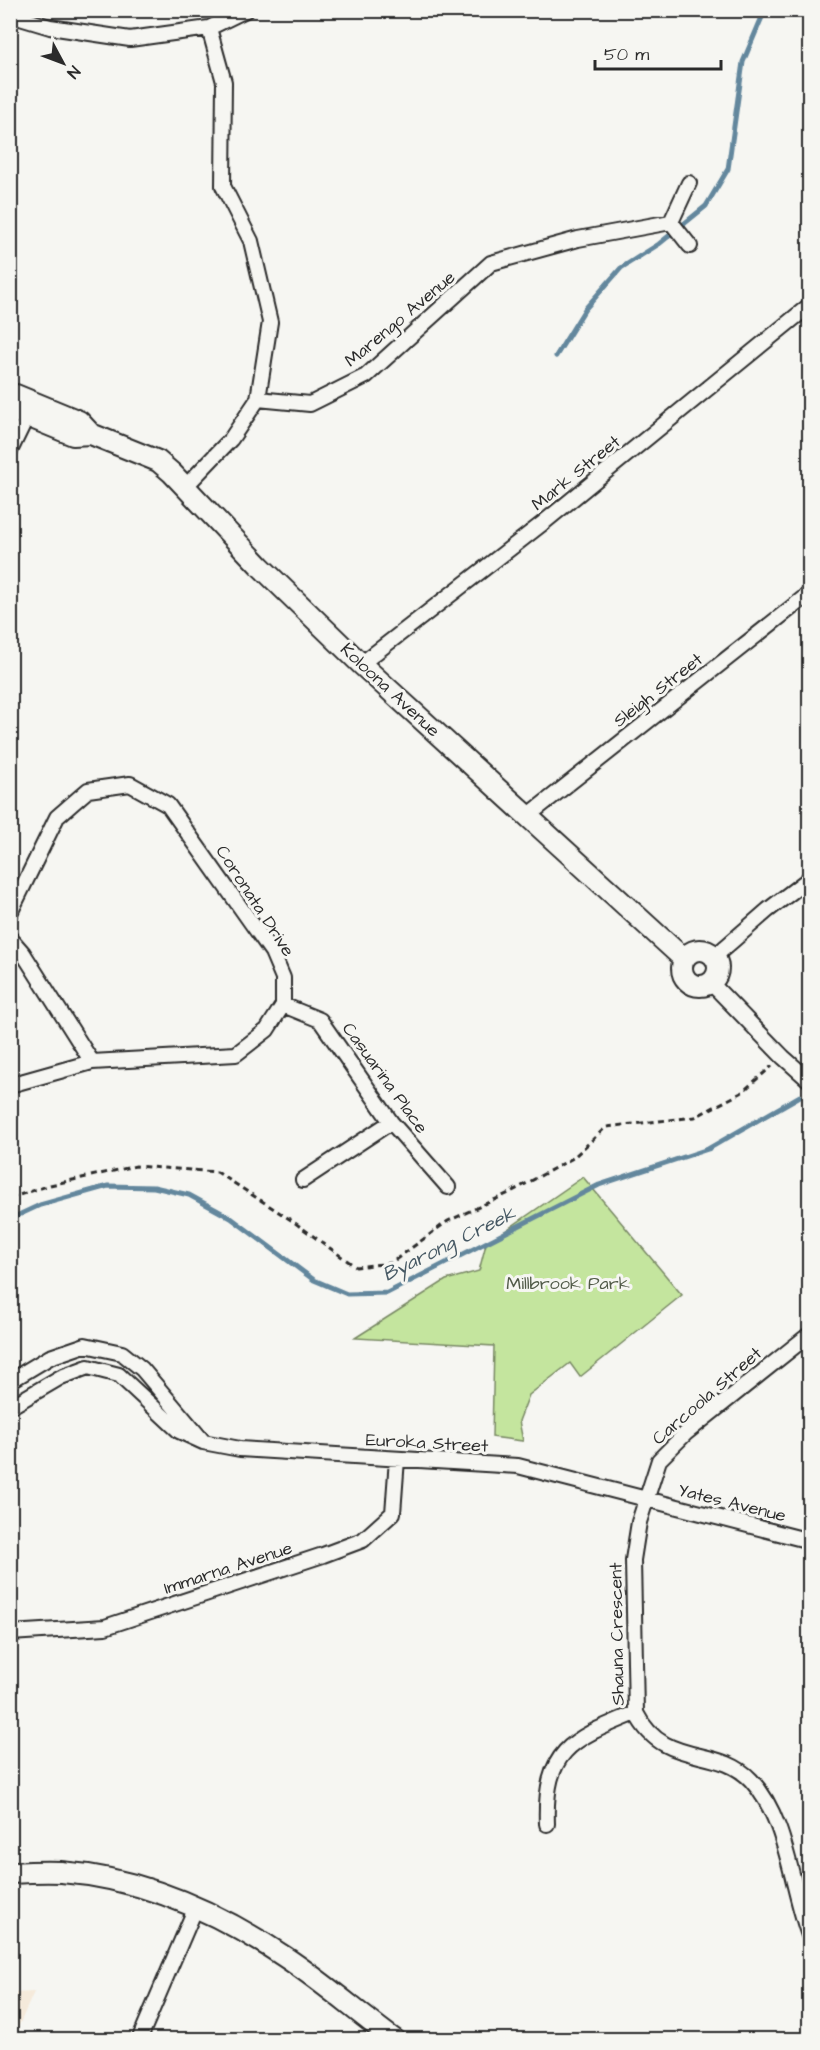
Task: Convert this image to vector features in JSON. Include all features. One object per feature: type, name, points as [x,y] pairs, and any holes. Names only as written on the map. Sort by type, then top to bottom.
[{"type":"street","points":[[10,15],[50,27],[130,39],[209,28],[246,10]]},
{"type":"street","points":[[186,486],[231,439],[258,399],[270,322],[251,241],[223,186],[224,82],[209,28]]},
{"type":"street","points":[[689,183],[671,222],[690,246]]},
{"type":"street","name":"Marengo Avenue","points":[[258,399],[310,404],[366,376],[491,263],[578,239],[671,222]]},
{"type":"street","name":"Mark Street","points":[[361,664],[543,523],[810,305]]},
{"type":"street","name":"Koloona Avenue","points":[[10,395],[16,395],[79,421],[92,434],[158,461],[186,486],[260,566],[361,664],[684,958]]},
{"type":"street","points":[[10,452],[19,412]]},
{"type":"street","name":"Koloona Avenue","points":[[19,412],[73,435],[92,434]]},
{"type":"street","name":"Sleigh Street","points":[[529,815],[810,593]]},
{"type":"street","name":"Coronata Drive","points":[[10,913],[57,817],[88,790],[130,784],[168,805],[272,952],[283,978],[283,1005]]},
{"type":"street","points":[[714,957],[768,910],[810,878]]},
{"type":"street","points":[[10,938],[23,953],[92,1062]]},
{"type":"street","points":[[698,950],[705,951],[714,957],[718,972],[711,983],[699,987],[689,983],[681,970],[684,958],[698,950]]},
{"type":"street","points":[[711,983],[783,1057],[810,1081]]},
{"type":"street","points":[[10,1085],[92,1062],[236,1054],[267,1030],[283,1005]]},
{"type":"street","name":"Casuarina Place","points":[[283,1005],[320,1020],[391,1122],[448,1187]]},
{"type":"street","points":[[303,1180],[391,1122]]},
{"type":"street","name":"Carcoola Street","points":[[645,1499],[659,1460],[686,1433],[810,1334]]},
{"type":"street","points":[[10,1381],[50,1357],[85,1345],[122,1353],[142,1369],[190,1423],[203,1442]]},
{"type":"street","name":"Euroka Street","points":[[10,1407],[61,1377],[88,1367],[119,1375],[179,1431],[203,1442],[240,1449],[518,1466],[645,1499]]},
{"type":"street","name":"Immarna Avenue","points":[[10,1633],[105,1627],[363,1540],[393,1513],[398,1460]]},
{"type":"street","name":"Yates Avenue","points":[[645,1499],[810,1541]]},
{"type":"street","name":"Shauna Crescent","points":[[645,1499],[635,1540],[633,1560],[636,1713],[648,1732],[672,1749],[730,1764],[741,1771],[762,1793],[777,1826],[810,1938]]},
{"type":"street","points":[[547,1824],[547,1794],[561,1755],[582,1736],[636,1713]]},
{"type":"street","points":[[10,1873],[59,1872],[105,1878],[140,1887],[196,1907],[246,1932],[287,1958],[394,2040]]},
{"type":"street","points":[[139,2040],[196,1907]]},
{"type":"path","points":[[10,1198],[50,1185],[136,1167],[217,1172],[291,1220],[356,1267],[391,1263],[448,1221],[508,1193],[573,1158],[606,1127],[695,1117],[741,1093],[770,1068]]},
{"type":"shaded area","points":[[34,1992],[13,2039],[11,2039],[11,1993]]},
{"type":"green space","name":"Millbrook Park","points":[[583,1177],[682,1295],[580,1377],[570,1363],[529,1395],[519,1421],[523,1441],[492,1437],[494,1346],[355,1338],[446,1280],[479,1271],[486,1244]]},
{"type":"waterway","points":[[556,356],[585,309],[621,268],[659,244],[706,206],[728,169],[743,62],[765,10]]},
{"type":"waterway","name":"Byarong Creek","points":[[10,1219],[40,1205],[108,1186],[154,1187],[189,1195],[231,1218],[314,1280],[347,1294],[387,1293],[599,1185],[708,1149],[800,1096]]}]
